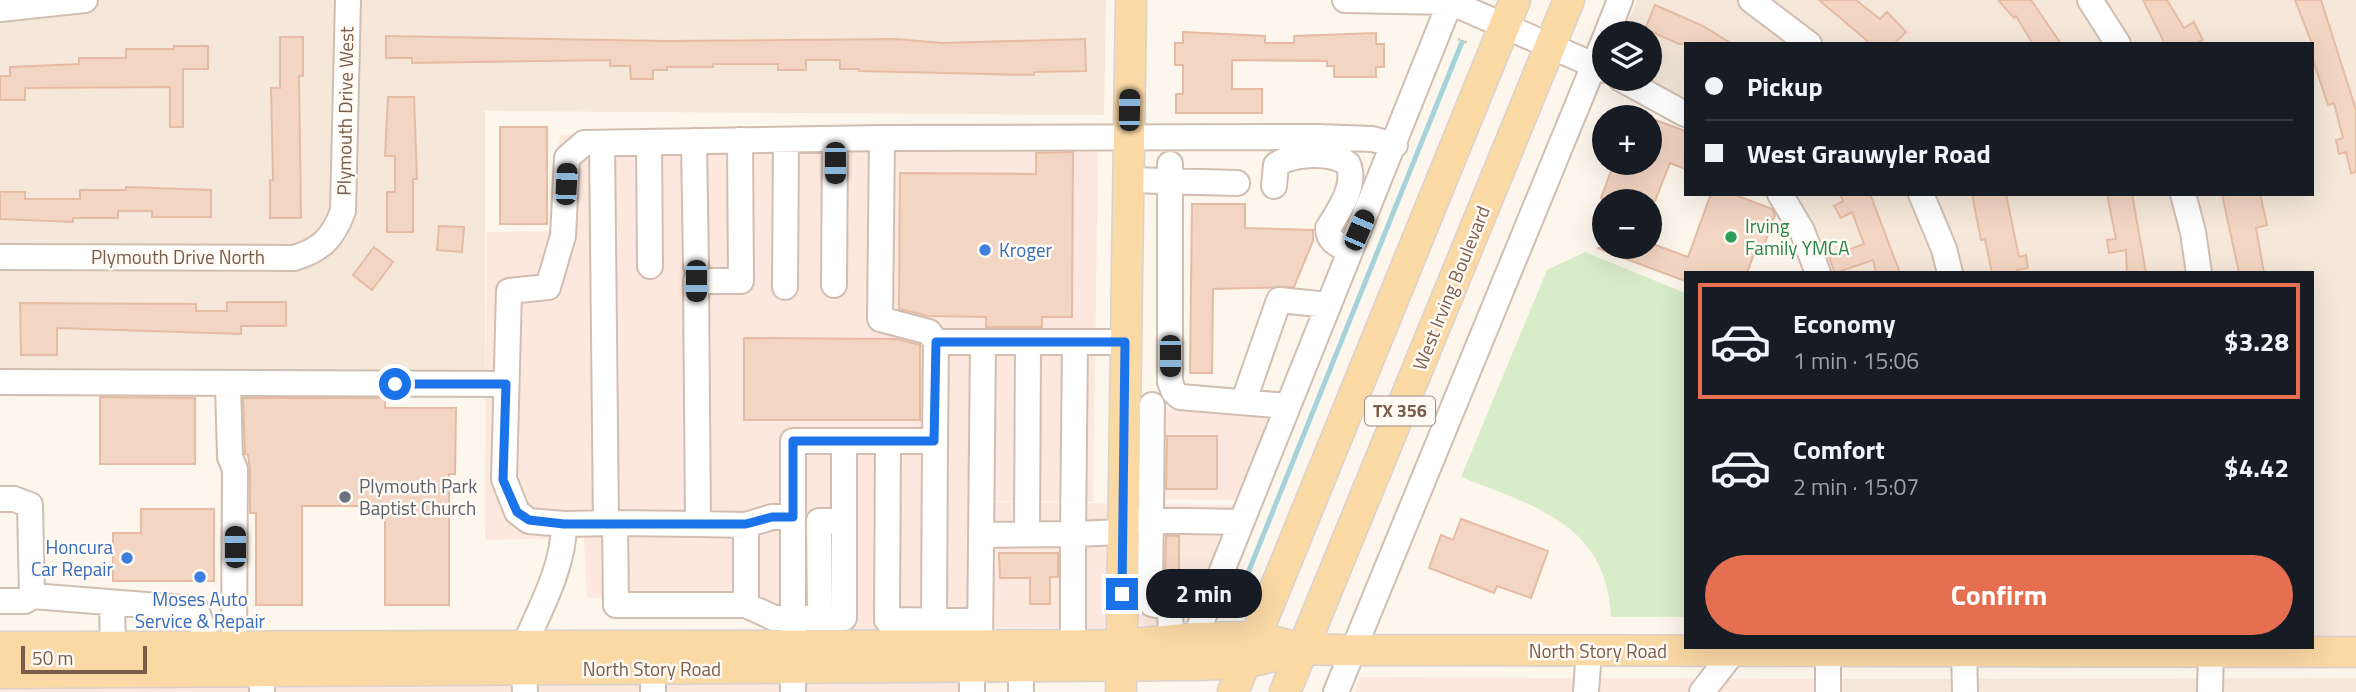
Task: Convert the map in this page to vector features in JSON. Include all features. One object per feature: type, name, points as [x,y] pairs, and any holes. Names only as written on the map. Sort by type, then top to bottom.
[{"type":"main road","points":[[1121,667],[1138,405],[1125,342],[1131,0]]},
{"type":"main road","name":"West Irving Boulevard","points":[[1285,692],[1569,0]]},
{"type":"main road","name":"TX 356","points":[[1233,692],[1510,13]]},
{"type":"main road","name":"North Story Road","points":[[524,669],[793,656],[976,656],[1073,645],[1121,667],[1183,639],[1250,650]]},
{"type":"main road","name":"North Story Road","points":[[0,647],[113,646],[238,662]]},
{"type":"main road","name":"North Story Road","points":[[976,656],[1021,679],[1250,650],[2356,652]]},
{"type":"main road","name":"North Story Road","points":[[0,673],[238,662],[524,669],[653,681],[793,656]]},
{"type":"street","points":[[0,9],[85,0]]},
{"type":"street","name":"Plymouth Drive West","points":[[339,222],[343,211],[348,0]]},
{"type":"street","points":[[1345,0],[1450,1],[1510,13],[1551,46],[1592,64]]},
{"type":"street","points":[[1612,21],[1620,0]]},
{"type":"street","points":[[1751,0],[1806,42]]},
{"type":"street","points":[[2090,0],[2117,42]]},
{"type":"street","points":[[1183,639],[1241,522],[1395,145],[1450,1]]},
{"type":"street","points":[[1336,692],[1592,87]]},
{"type":"street","points":[[1643,91],[1684,113]]},
{"type":"street","points":[[793,517],[772,517],[746,524],[564,524],[529,520],[517,512],[503,480],[509,291],[548,287],[563,236],[568,158],[584,143],[1129,137],[1372,139],[1395,145]]},
{"type":"street","points":[[882,138],[880,318],[929,332],[936,342],[934,621]]},
{"type":"street","points":[[785,287],[786,139]]},
{"type":"street","points":[[834,285],[835,139]]},
{"type":"street","points":[[698,524],[696,281],[741,281],[740,140]]},
{"type":"street","points":[[694,141],[696,267]]},
{"type":"street","points":[[649,142],[650,267]]},
{"type":"street","points":[[603,143],[611,523],[616,605],[746,605],[775,618],[793,656]]},
{"type":"street","points":[[1274,186],[1276,165],[1286,158],[1336,156],[1348,164],[1351,175],[1347,193],[1328,228],[1328,234],[1333,242],[1350,251]]},
{"type":"street","points":[[1128,180],[1170,172],[1237,183]]},
{"type":"street","points":[[1170,172],[1170,382],[1174,392],[1180,397],[1244,400],[1288,406]]},
{"type":"street","points":[[1781,196],[1802,232],[1817,271]]},
{"type":"street","points":[[1922,196],[1944,249],[1950,271]]},
{"type":"street","points":[[2184,196],[2193,232],[2199,271]]},
{"type":"street","name":"Plymouth Drive North","points":[[0,257],[294,258],[325,244],[339,222]]},
{"type":"street","points":[[1244,400],[1279,300],[1328,305]]},
{"type":"street","points":[[936,342],[1125,342]]},
{"type":"street","points":[[976,656],[981,535],[983,342]]},
{"type":"street","points":[[1027,534],[1028,342]]},
{"type":"street","points":[[1073,645],[1075,342]]},
{"type":"street","points":[[0,382],[506,384]]},
{"type":"street","points":[[228,384],[230,457],[235,469],[238,662]]},
{"type":"street","points":[[1138,405],[1174,392]]},
{"type":"street","points":[[888,440],[887,620],[934,621],[976,656]]},
{"type":"street","points":[[793,656],[793,441],[934,441]]},
{"type":"street","points":[[793,656],[820,618],[844,618],[844,441]]},
{"type":"street","points":[[0,499],[15,499],[30,505],[32,596]]},
{"type":"street","points":[[981,535],[1073,534],[1132,524],[1241,522]]},
{"type":"street","points":[[524,669],[563,546],[564,524]]},
{"type":"street","points":[[746,524],[746,605]]},
{"type":"street","points":[[1132,524],[1152,604],[1170,608],[1183,639]]},
{"type":"street","points":[[0,601],[25,601],[32,596],[196,609],[238,662]]},
{"type":"street","points":[[112,604],[113,646]]},
{"type":"street","points":[[1828,692],[1836,650]]},
{"type":"street","points":[[1964,650],[1965,692]]},
{"type":"street","points":[[2210,692],[2211,650]]},
{"type":"street","points":[[1586,692],[1589,651]]},
{"type":"street","points":[[1702,692],[1734,652]]},
{"type":"path","points":[[1448,36],[1468,41],[1478,51]]},
{"type":"shaded area","points":[[0,0],[1106,0],[1104,115],[485,111],[485,370],[0,375]]},
{"type":"shaded area","points":[[1637,0],[2356,0],[2356,635],[2314,635],[2314,271],[1829,271],[1791,196],[2314,196],[2314,42],[1684,42],[1684,100],[1662,87],[1662,21],[1628,21]]},
{"type":"shaded area","points":[[1080,134],[1098,153],[1093,502],[971,501],[968,628],[776,629],[745,616],[618,617],[609,609],[607,599],[587,597],[584,538],[485,540],[486,232],[557,231],[557,151],[561,135]]},
{"type":"shaded area","points":[[1276,408],[1239,500],[1138,499],[1138,409]]},
{"type":"shaded area","points":[[988,502],[1236,505],[1194,612],[1147,629],[988,627]]},
{"type":"shaded area","points":[[1360,677],[1843,679],[1843,692],[1354,692]]},
{"type":"shaded area","points":[[2356,678],[2356,692],[1843,692],[1843,679]]},
{"type":"shaded area","points":[[986,682],[986,692],[0,692],[0,687]]},
{"type":"green space","points":[[1585,252],[1592,255],[1592,259],[1602,259],[1684,293],[1684,617],[1611,617],[1606,585],[1596,560],[1581,539],[1562,523],[1539,510],[1461,477],[1547,270]]},
{"type":"building","points":[[1819,0],[1856,0],[1880,19],[1887,12],[1906,32],[1896,42],[1869,42]]},
{"type":"building","points":[[1998,0],[2031,0],[2060,42],[2032,42],[2016,16],[2014,18]]},
{"type":"building","points":[[2143,0],[2167,0],[2184,28],[2194,22],[2203,40],[2164,42]]},
{"type":"building","points":[[2295,0],[2321,0],[2356,110],[2356,172],[2351,173],[2346,152],[2339,154],[2336,140],[2343,138],[2334,103],[2328,105],[2314,63],[2314,42],[2311,42]]},
{"type":"building","points":[[1655,5],[1703,26],[1729,42],[1684,42],[1679,44],[1662,36],[1662,21],[1648,21]]},
{"type":"building","points":[[1183,32],[1265,36],[1265,43],[1294,43],[1294,36],[1376,33],[1376,44],[1384,44],[1384,67],[1376,67],[1376,77],[1334,77],[1334,66],[1327,66],[1327,61],[1232,60],[1232,89],[1262,89],[1262,113],[1176,113],[1176,94],[1183,94],[1183,65],[1175,65],[1175,43],[1183,43]]},
{"type":"building","points":[[386,36],[666,41],[896,39],[942,43],[1085,39],[1086,71],[1034,72],[1034,75],[859,71],[840,69],[840,60],[806,60],[806,70],[778,70],[778,64],[713,64],[713,67],[667,67],[667,70],[653,70],[653,79],[631,79],[630,66],[610,66],[610,60],[412,63],[412,58],[386,58]]},
{"type":"building","points":[[280,37],[303,37],[303,76],[299,76],[301,218],[270,218],[270,180],[273,180],[271,88],[280,88]]},
{"type":"building","points":[[174,46],[208,46],[208,69],[183,69],[183,127],[170,127],[170,87],[25,88],[25,100],[0,100],[0,76],[10,76],[10,67],[79,64],[79,58],[126,58],[126,49],[174,49]]},
{"type":"building","points":[[388,97],[414,97],[417,179],[413,179],[413,232],[387,232],[387,192],[395,192],[395,156],[385,156]]},
{"type":"building","points":[[1662,122],[1684,131],[1684,169],[1670,163],[1660,189],[1604,189],[1610,175],[1662,175]]},
{"type":"building","points":[[500,127],[547,127],[547,224],[500,224]]},
{"type":"building","points":[[1073,152],[1072,317],[1042,317],[1042,327],[986,327],[986,317],[928,316],[899,309],[900,173],[1036,174],[1036,153]]},
{"type":"building","points":[[126,187],[211,190],[211,217],[152,217],[152,211],[118,211],[118,218],[73,218],[73,222],[0,219],[0,192],[25,192],[25,199],[80,199],[80,190],[126,190]]},
{"type":"building","name":"Irving Family YMCA","points":[[1710,196],[1738,196],[1772,209],[1775,215],[1760,256],[1754,254],[1748,271],[1684,271],[1684,281],[1626,259],[1662,259],[1662,247],[1688,257]]},
{"type":"building","points":[[1841,196],[1871,196],[1899,271],[1876,271],[1873,260],[1834,271],[1829,257],[1864,244],[1852,212],[1841,218],[1834,206],[1843,201]]},
{"type":"building","points":[[1972,196],[2006,196],[2019,257],[2026,255],[2028,268],[2017,271],[1992,271],[1985,239],[1981,240]]},
{"type":"building","points":[[2107,196],[2132,196],[2146,271],[2127,271],[2126,250],[2109,253],[2107,240],[2116,239]]},
{"type":"building","points":[[2222,196],[2260,196],[2267,225],[2256,228],[2264,271],[2239,271]]},
{"type":"building","points":[[1192,204],[1245,204],[1245,228],[1313,230],[1313,241],[1294,287],[1213,289],[1212,373],[1190,373]]},
{"type":"building","points":[[439,226],[464,227],[462,252],[437,250]]},
{"type":"building","points":[[374,247],[393,262],[372,290],[353,275]]},
{"type":"building","points":[[227,302],[286,302],[286,326],[241,326],[241,334],[57,328],[57,355],[21,355],[20,303],[196,304],[196,311],[227,311]]},
{"type":"building","points":[[744,338],[897,339],[920,345],[920,420],[744,420]]},
{"type":"building","points":[[100,397],[195,398],[195,464],[100,464]]},
{"type":"building","name":"Plymouth Park Baptist Church","points":[[243,398],[385,398],[385,408],[456,408],[455,474],[449,474],[449,605],[385,605],[385,506],[302,506],[302,605],[256,605],[256,513],[250,513],[250,469],[248,455],[245,454]]},
{"type":"building","points":[[1167,436],[1217,436],[1217,489],[1166,489]]},
{"type":"building","points":[[141,509],[214,509],[214,581],[113,581],[113,533],[141,533]]},
{"type":"building","points":[[1461,519],[1548,551],[1531,598],[1497,586],[1494,593],[1429,568],[1441,535],[1453,540]]},
{"type":"building","points":[[1166,536],[1179,536],[1179,583],[1165,583]]},
{"type":"building","points":[[999,553],[1058,553],[1058,577],[1050,577],[1050,604],[1030,604],[1030,578],[1000,578]]},
{"type":"waterway","points":[[1231,615],[1462,42]]},
{"type":"place","name":"Irving Family YMCA","points":[[1731,237]]},
{"type":"place","name":"Kroger","points":[[985,250]]},
{"type":"place","name":"Plymouth Park Baptist Church","points":[[345,497]]},
{"type":"place","name":"Honcura Car Repair","points":[[127,558]]},
{"type":"place","name":"Moses Auto Service & Repair","points":[[200,577]]},
{"type":"route","points":[[395,384],[506,384],[503,480],[517,512],[529,520],[564,524],[746,524],[772,517],[793,517],[793,441],[934,441],[936,342],[1125,342],[1122,594]]}]
